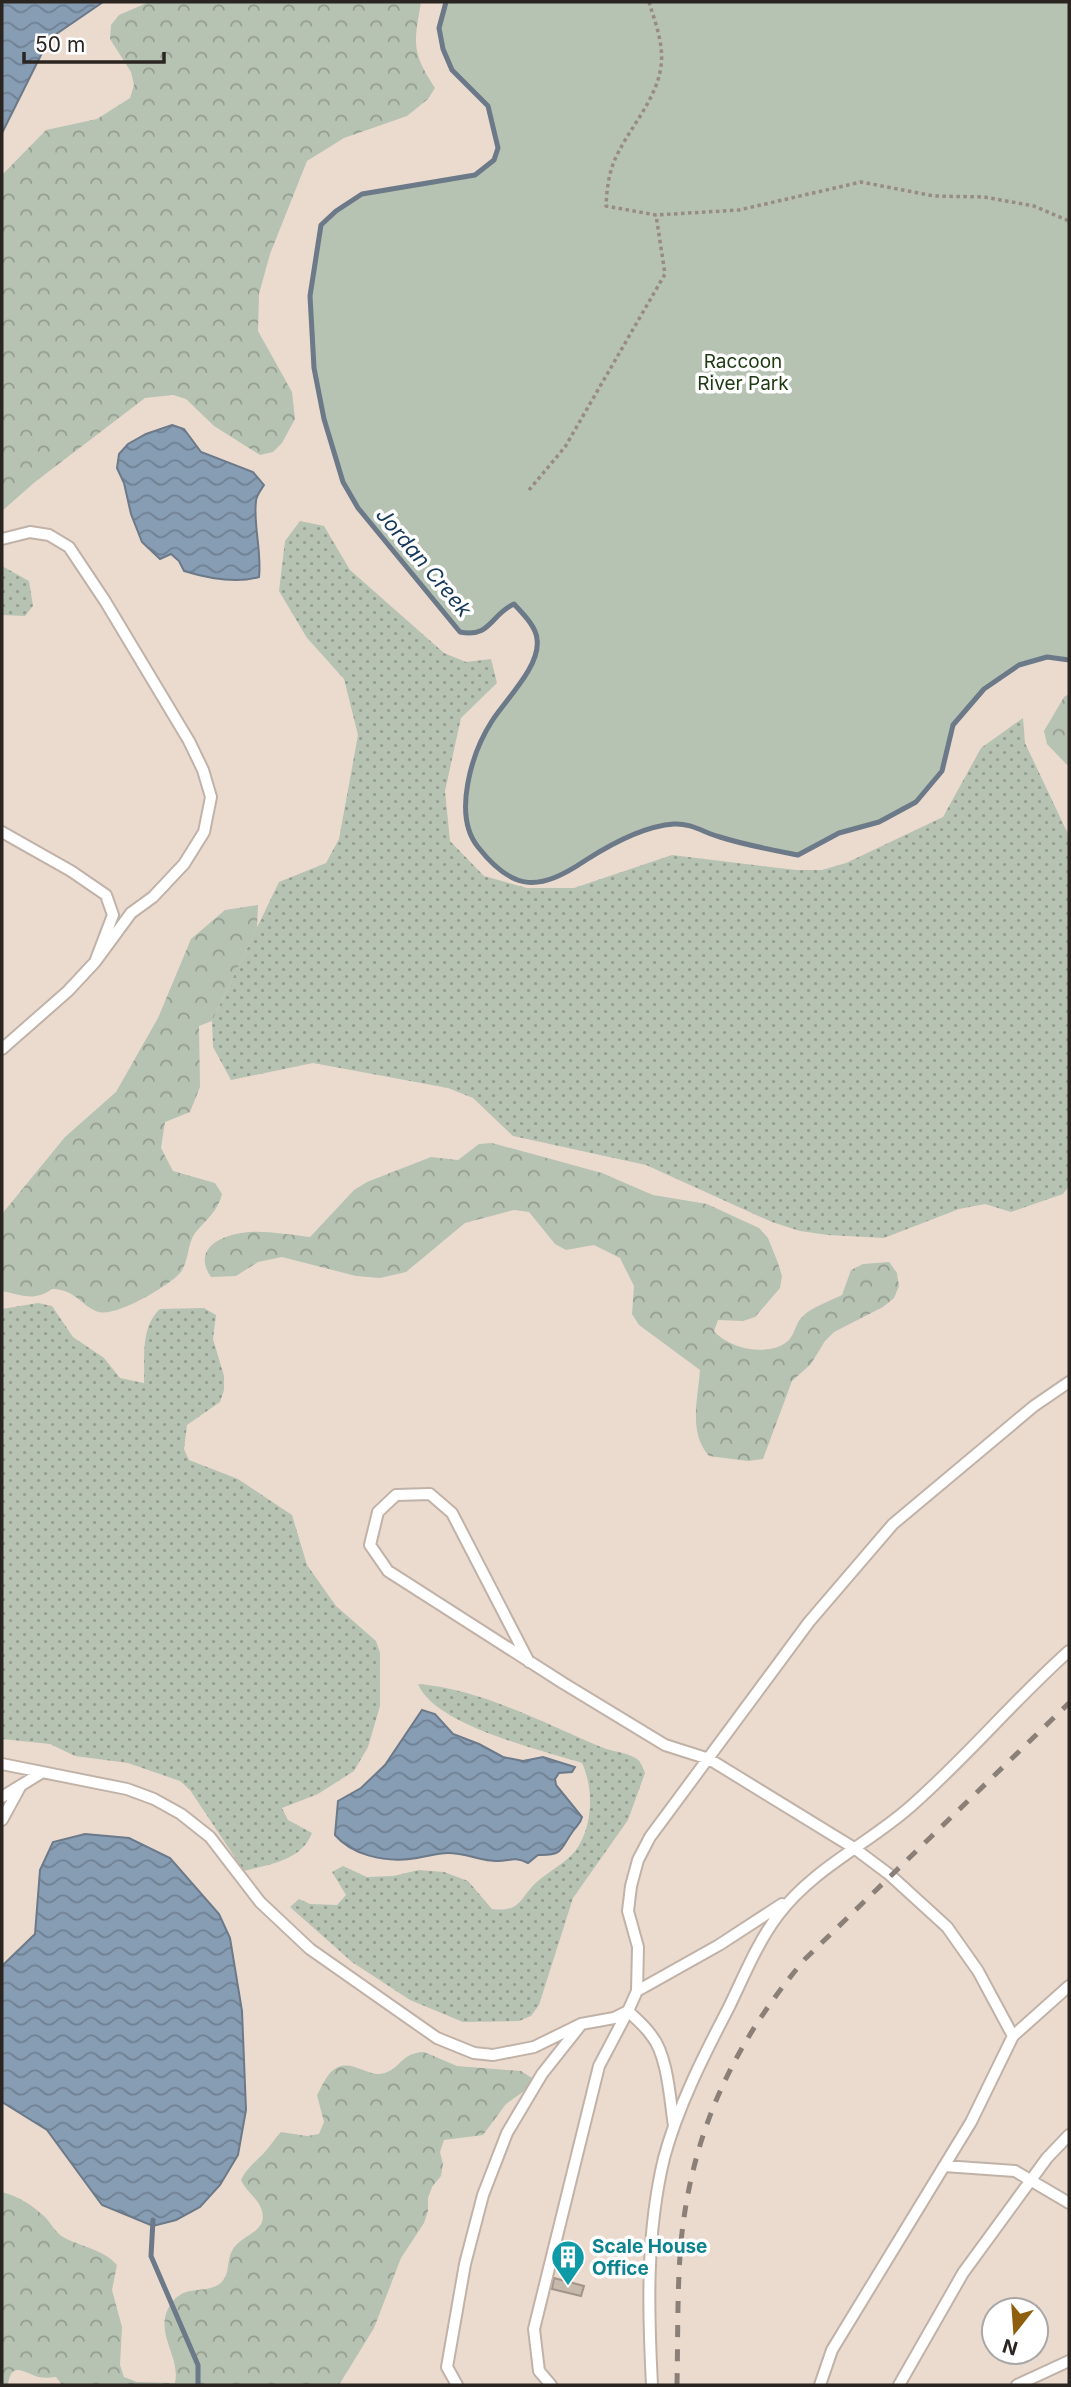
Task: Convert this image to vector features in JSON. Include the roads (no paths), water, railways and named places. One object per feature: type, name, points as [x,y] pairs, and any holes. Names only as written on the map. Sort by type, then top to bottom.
[{"type":"lane","points":[[2,539],[30,533],[49,535],[69,547],[105,601],[189,741],[203,770],[211,797],[204,832],[184,864],[153,897],[131,913],[95,962],[68,991],[2,1049]]},
{"type":"lane","points":[[2,832],[106,894],[113,915],[95,962]]},
{"type":"lane","points":[[551,2385],[539,2371],[534,2329],[599,2066],[637,1991],[638,1947],[628,1911],[638,1860],[650,1838],[809,1622],[893,1524],[1034,1406],[1069,1382]]},
{"type":"lane","points":[[529,1662],[452,1513],[429,1494],[396,1495],[378,1512],[370,1545],[388,1571],[529,1662],[665,1745],[709,1759],[854,1848],[890,1875],[947,1927],[978,1971],[1013,2036]]},
{"type":"lane","points":[[652,2385],[648,2299],[650,2244],[658,2186],[674,2126],[712,2040],[764,1938],[779,1913],[798,1893],[826,1868],[910,1807],[1032,1684],[1069,1651]]},
{"type":"lane","points":[[2,1764],[127,1789],[154,1799],[181,1814],[210,1837],[260,1902],[310,1949],[437,2038],[474,2053],[493,2055],[534,2047],[581,2024],[614,2018],[628,2011]]},
{"type":"lane","points":[[2,1797],[41,1773]]},
{"type":"lane","points":[[2,1820],[21,1785]]},
{"type":"lane","points":[[637,1991],[719,1945],[798,1893]]},
{"type":"lane","points":[[820,2385],[832,2350],[971,2122],[1013,2036],[1069,1986]]},
{"type":"lane","points":[[628,2011],[653,2037],[660,2052],[668,2082],[674,2126]]},
{"type":"lane","points":[[457,2385],[447,2367],[465,2264],[483,2195],[507,2133],[542,2074],[581,2024]]},
{"type":"lane","points":[[899,2385],[963,2273],[1069,2135]]},
{"type":"lane","points":[[944,2166],[1003,2169],[1032,2180],[1069,2203]]},
{"type":"lane","points":[[1017,2385],[1069,2361]]},
{"type":"water","points":[[2,2],[103,2],[49,39],[2,133]]},
{"type":"water","points":[[172,425],[184,429],[201,452],[253,472],[264,485],[257,497],[255,510],[259,577],[222,579],[184,571],[179,561],[171,554],[160,559],[142,542],[117,468],[119,454],[128,444],[146,434]]},
{"type":"water","points":[[422,1710],[435,1714],[453,1734],[503,1757],[523,1761],[543,1757],[575,1767],[572,1772],[559,1773],[555,1779],[556,1785],[582,1817],[557,1853],[538,1855],[528,1863],[515,1859],[491,1861],[448,1853],[390,1859],[359,1852],[335,1835],[338,1801],[361,1788],[385,1765]]},
{"type":"water","points":[[85,1834],[129,1838],[170,1858],[219,1914],[230,1938],[242,2011],[246,2110],[238,2155],[220,2185],[200,2207],[176,2220],[153,2226],[102,2205],[47,2130],[2,2102],[2,1966],[35,1934],[40,1870],[53,1842]]},
{"type":"waterway","name":"Jordan Creek","points":[[446,2],[439,28],[443,49],[452,70],[488,106],[498,148],[494,160],[475,175],[362,194],[336,211],[321,225],[310,296],[314,368],[324,419],[343,482],[358,508],[460,632],[470,633],[484,629],[514,604],[536,634],[537,649],[534,660],[485,734],[468,784],[466,818],[470,834],[491,862],[516,880],[541,882],[555,878],[628,837],[651,828],[674,824],[798,855],[839,833],[879,822],[916,802],[942,771],[953,725],[984,689],[1019,665],[1047,657],[1069,660]]},
{"type":"waterway","points":[[153,2220],[151,2256],[198,2365],[198,2385]]},
{"type":"railway","points":[[677,2385],[678,2296],[681,2242],[687,2201],[706,2126],[737,2056],[757,2023],[805,1959],[1069,1703]]},
{"type":"place","name":"Scale House Office","points":[[568,2287]]},
{"type":"park label","name":"Raccoon River Park","points":[[743,372]]}]
